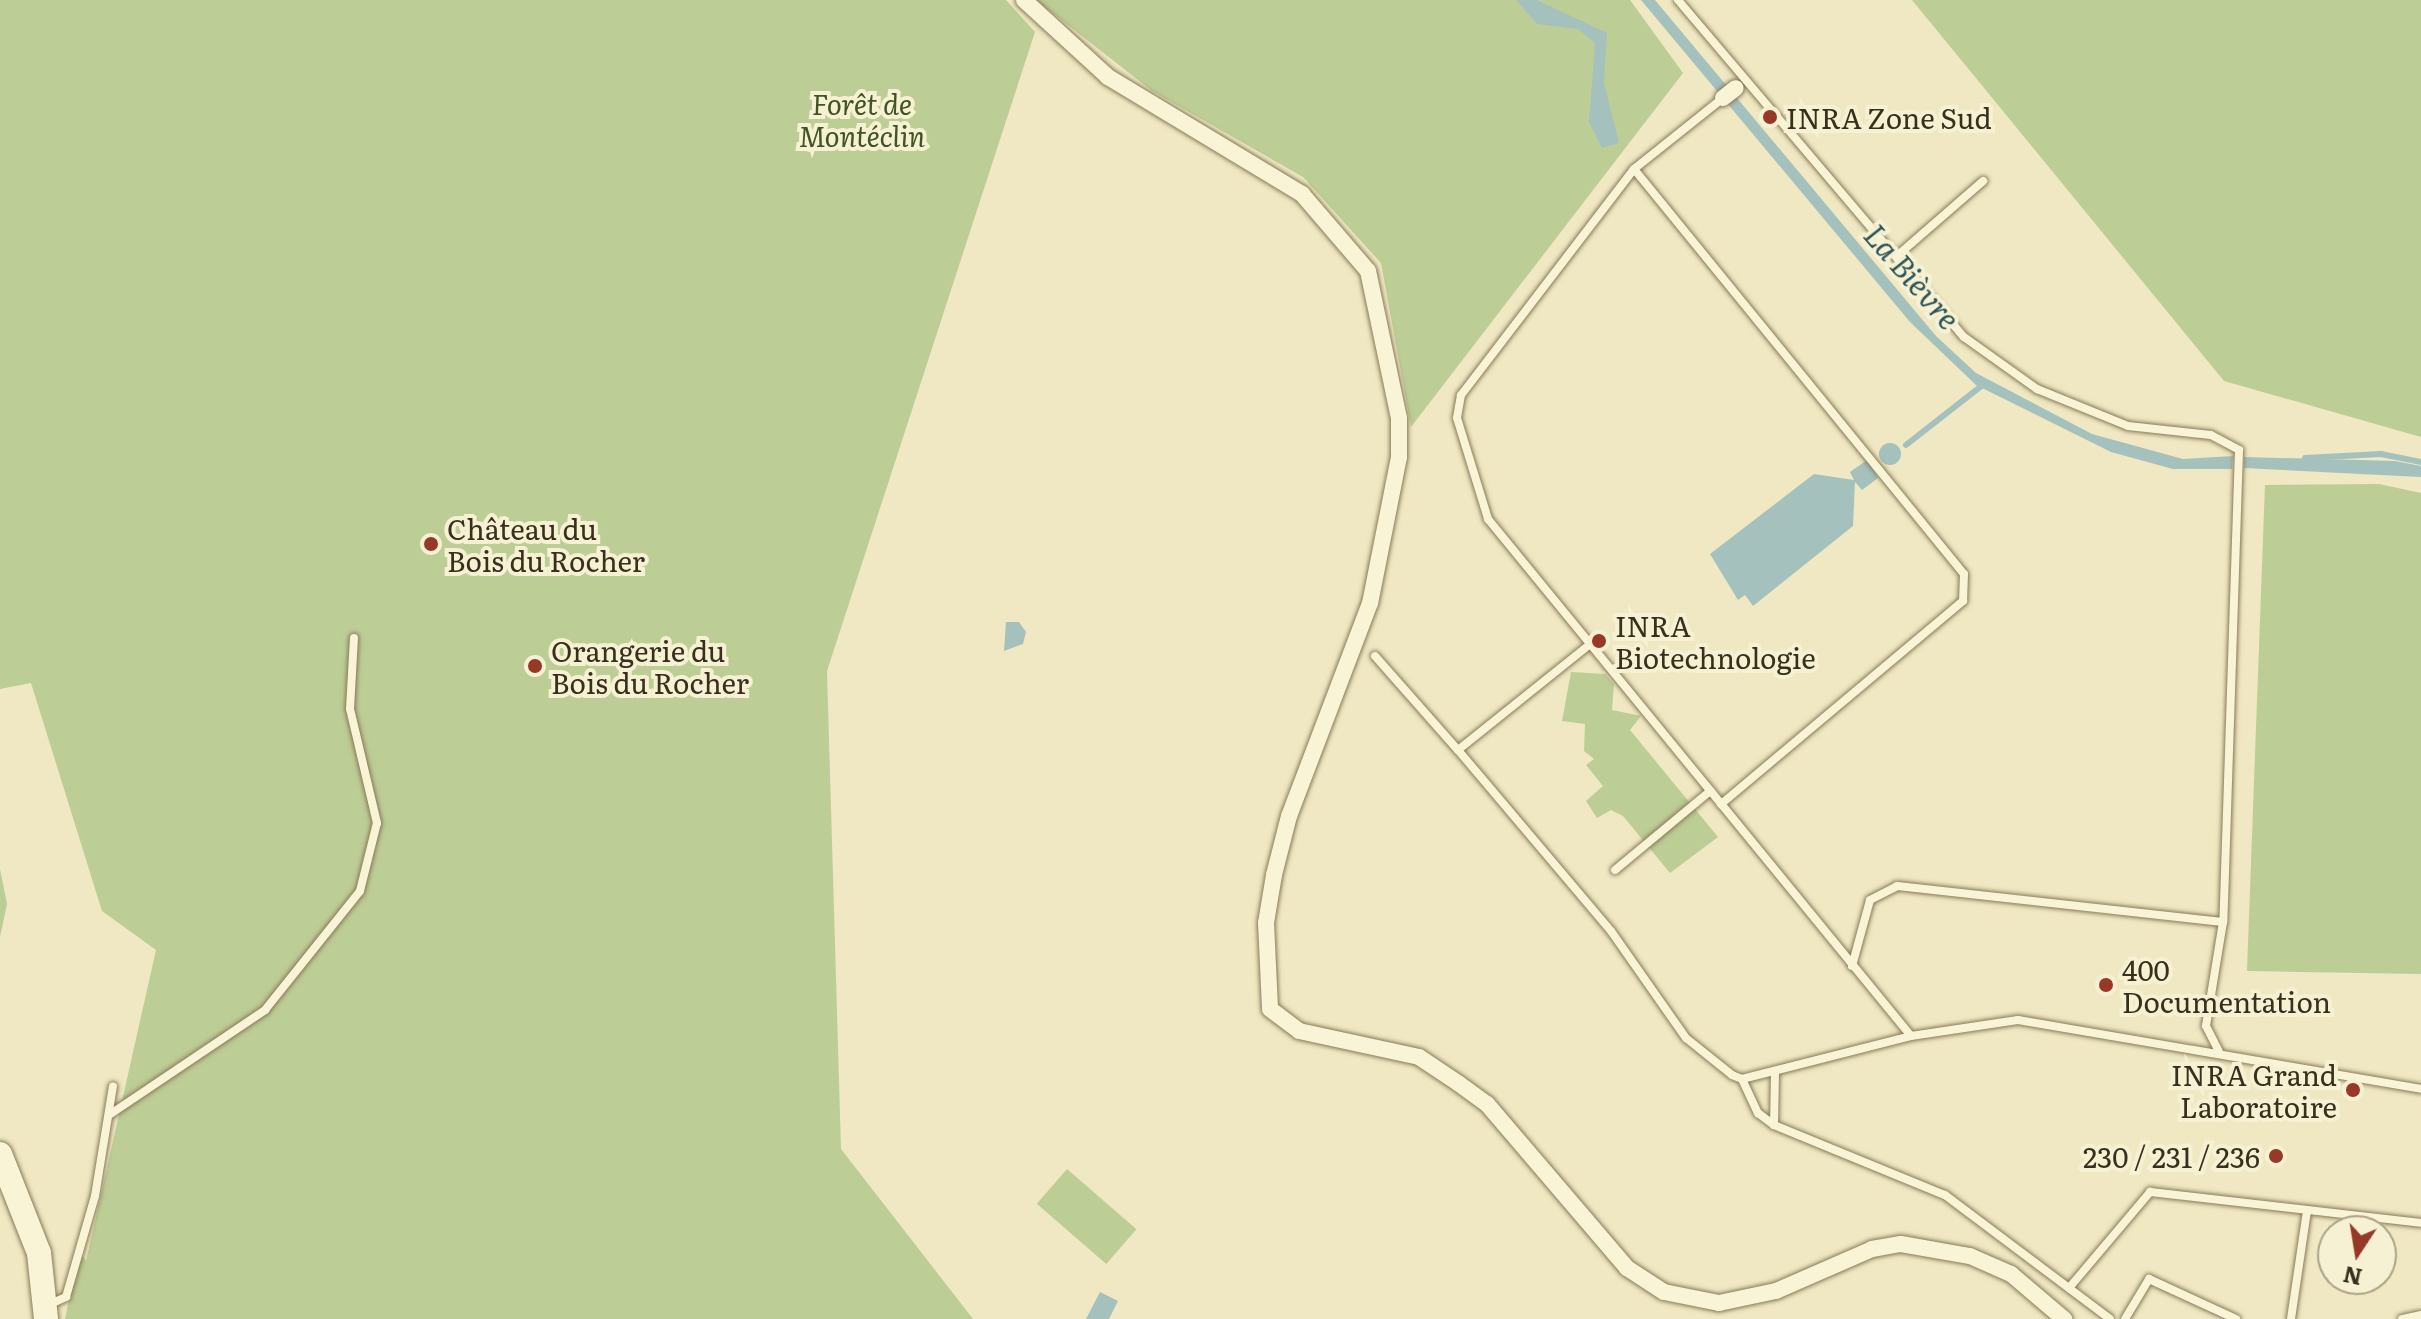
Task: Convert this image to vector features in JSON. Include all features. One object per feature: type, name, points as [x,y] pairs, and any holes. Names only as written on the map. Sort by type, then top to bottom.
[{"type":"main road","points":[[0,1154],[39,1253],[47,1312]]},
{"type":"street","points":[[1024,0],[1108,77],[1302,194],[1368,271],[1399,418],[1399,457],[1370,603],[1289,816],[1274,875],[1266,923],[1270,1009],[1299,1031],[1390,1046],[1458,1083],[1487,1104],[1627,1268],[1664,1292],[1733,1300],[1901,1244],[1970,1256],[2011,1274],[2064,1319]]},
{"type":"lane","points":[[1678,0],[1735,89],[1898,255],[1964,337],[2037,389],[2128,426],[2211,435],[2239,450],[2223,922],[2206,1026],[2219,1051]]},
{"type":"lane","points":[[1735,89],[1634,169],[1461,395],[1457,418],[1488,519],[1911,1036]]},
{"type":"lane","points":[[1634,169],[1964,574],[1963,601],[1721,804]]},
{"type":"lane","points":[[1898,255],[1983,181]]},
{"type":"lane","points":[[109,1115],[265,1010],[360,891],[377,823],[350,709],[354,638]]},
{"type":"lane","points":[[1458,750],[1589,645]]},
{"type":"lane","points":[[1375,656],[1611,931],[1686,1038],[1742,1079],[1758,1113],[1774,1125],[1945,1195],[2110,1319]]},
{"type":"lane","points":[[1615,870],[1710,791]]},
{"type":"lane","points":[[1852,966],[1870,900],[1897,886],[2223,922]]},
{"type":"lane","points":[[1742,1079],[1911,1036],[2018,1020],[2219,1051],[2421,1089]]},
{"type":"lane","points":[[1774,1125],[1775,1072]]},
{"type":"lane","points":[[47,1312],[66,1297],[109,1115],[113,1086]]},
{"type":"lane","points":[[2069,1288],[2150,1192],[2421,1223]]},
{"type":"lane","points":[[2291,1319],[2307,1210]]},
{"type":"lane","points":[[2125,1319],[2149,1279],[2236,1319]]},
{"type":"lane","points":[[2402,1319],[2421,1315]]},
{"type":"green space","name":"Forêt de Montéclin","points":[[0,0],[1006,0],[1035,32],[827,671],[841,1149],[973,1319],[65,1319],[79,1249],[86,1261],[156,950],[102,911],[31,683],[0,689]]},
{"type":"green space","points":[[1036,0],[1630,0],[1683,73],[1411,427],[1381,263],[1303,177],[1152,91]]},
{"type":"green space","points":[[1912,0],[2421,0],[2421,437],[2224,381]]},
{"type":"green space","points":[[2379,484],[2421,493],[2421,974],[2247,971],[2265,485]]},
{"type":"green space","points":[[1571,672],[1605,674],[1614,684],[1612,710],[1641,716],[1630,730],[1718,837],[1670,873],[1623,816],[1611,810],[1597,818],[1586,801],[1603,786],[1586,765],[1594,759],[1584,751],[1585,724],[1562,721]]},
{"type":"green space","points":[[0,869],[7,904],[0,937]]},
{"type":"green space","points":[[1067,1169],[1136,1229],[1106,1264],[1037,1204]]},
{"type":"water","points":[[1516,0],[1537,0],[1607,33],[1604,83],[1619,143],[1602,148],[1589,122],[1595,43],[1578,29],[1537,24]]},
{"type":"water","points":[[1641,0],[1655,0],[1936,336],[1976,373],[2092,434],[2183,459],[2233,456],[2232,469],[2173,469],[2111,452],[1976,385],[1910,322]]},
{"type":"water","points":[[1886,443],[1894,443],[1901,454],[1894,465],[1886,465],[1879,458],[1879,450]]},
{"type":"water","points":[[2244,457],[2395,461],[2421,466],[2421,477],[2244,468]]},
{"type":"water","points":[[1867,460],[1878,478],[1862,490],[1855,482],[1853,526],[1753,606],[1745,595],[1738,600],[1710,554],[1814,474],[1854,480],[1850,472]]},
{"type":"water","points":[[1006,622],[1019,622],[1026,632],[1023,644],[1004,651]]},
{"type":"water","points":[[1100,1292],[1118,1301],[1109,1319],[1086,1319]]},
{"type":"waterway","points":[[1906,445],[1985,383]]},
{"type":"waterway","name":"La Bièvre","points":[[2305,458],[2381,454],[2421,462]]},
{"type":"place","name":"INRA Zone Sud","points":[[1770,117]]},
{"type":"place","name":"Château du Bois du Rocher","points":[[431,544]]},
{"type":"place","name":"INRA Biotechnologie","points":[[1599,641]]},
{"type":"place","name":"Orangerie du Bois du Rocher","points":[[535,666]]},
{"type":"place","name":"400 Documentation","points":[[2106,985]]},
{"type":"place","name":"INRA Grand Laboratoire","points":[[2353,1090]]},
{"type":"place","name":"230 / 231 / 236","points":[[2276,1156]]}]
